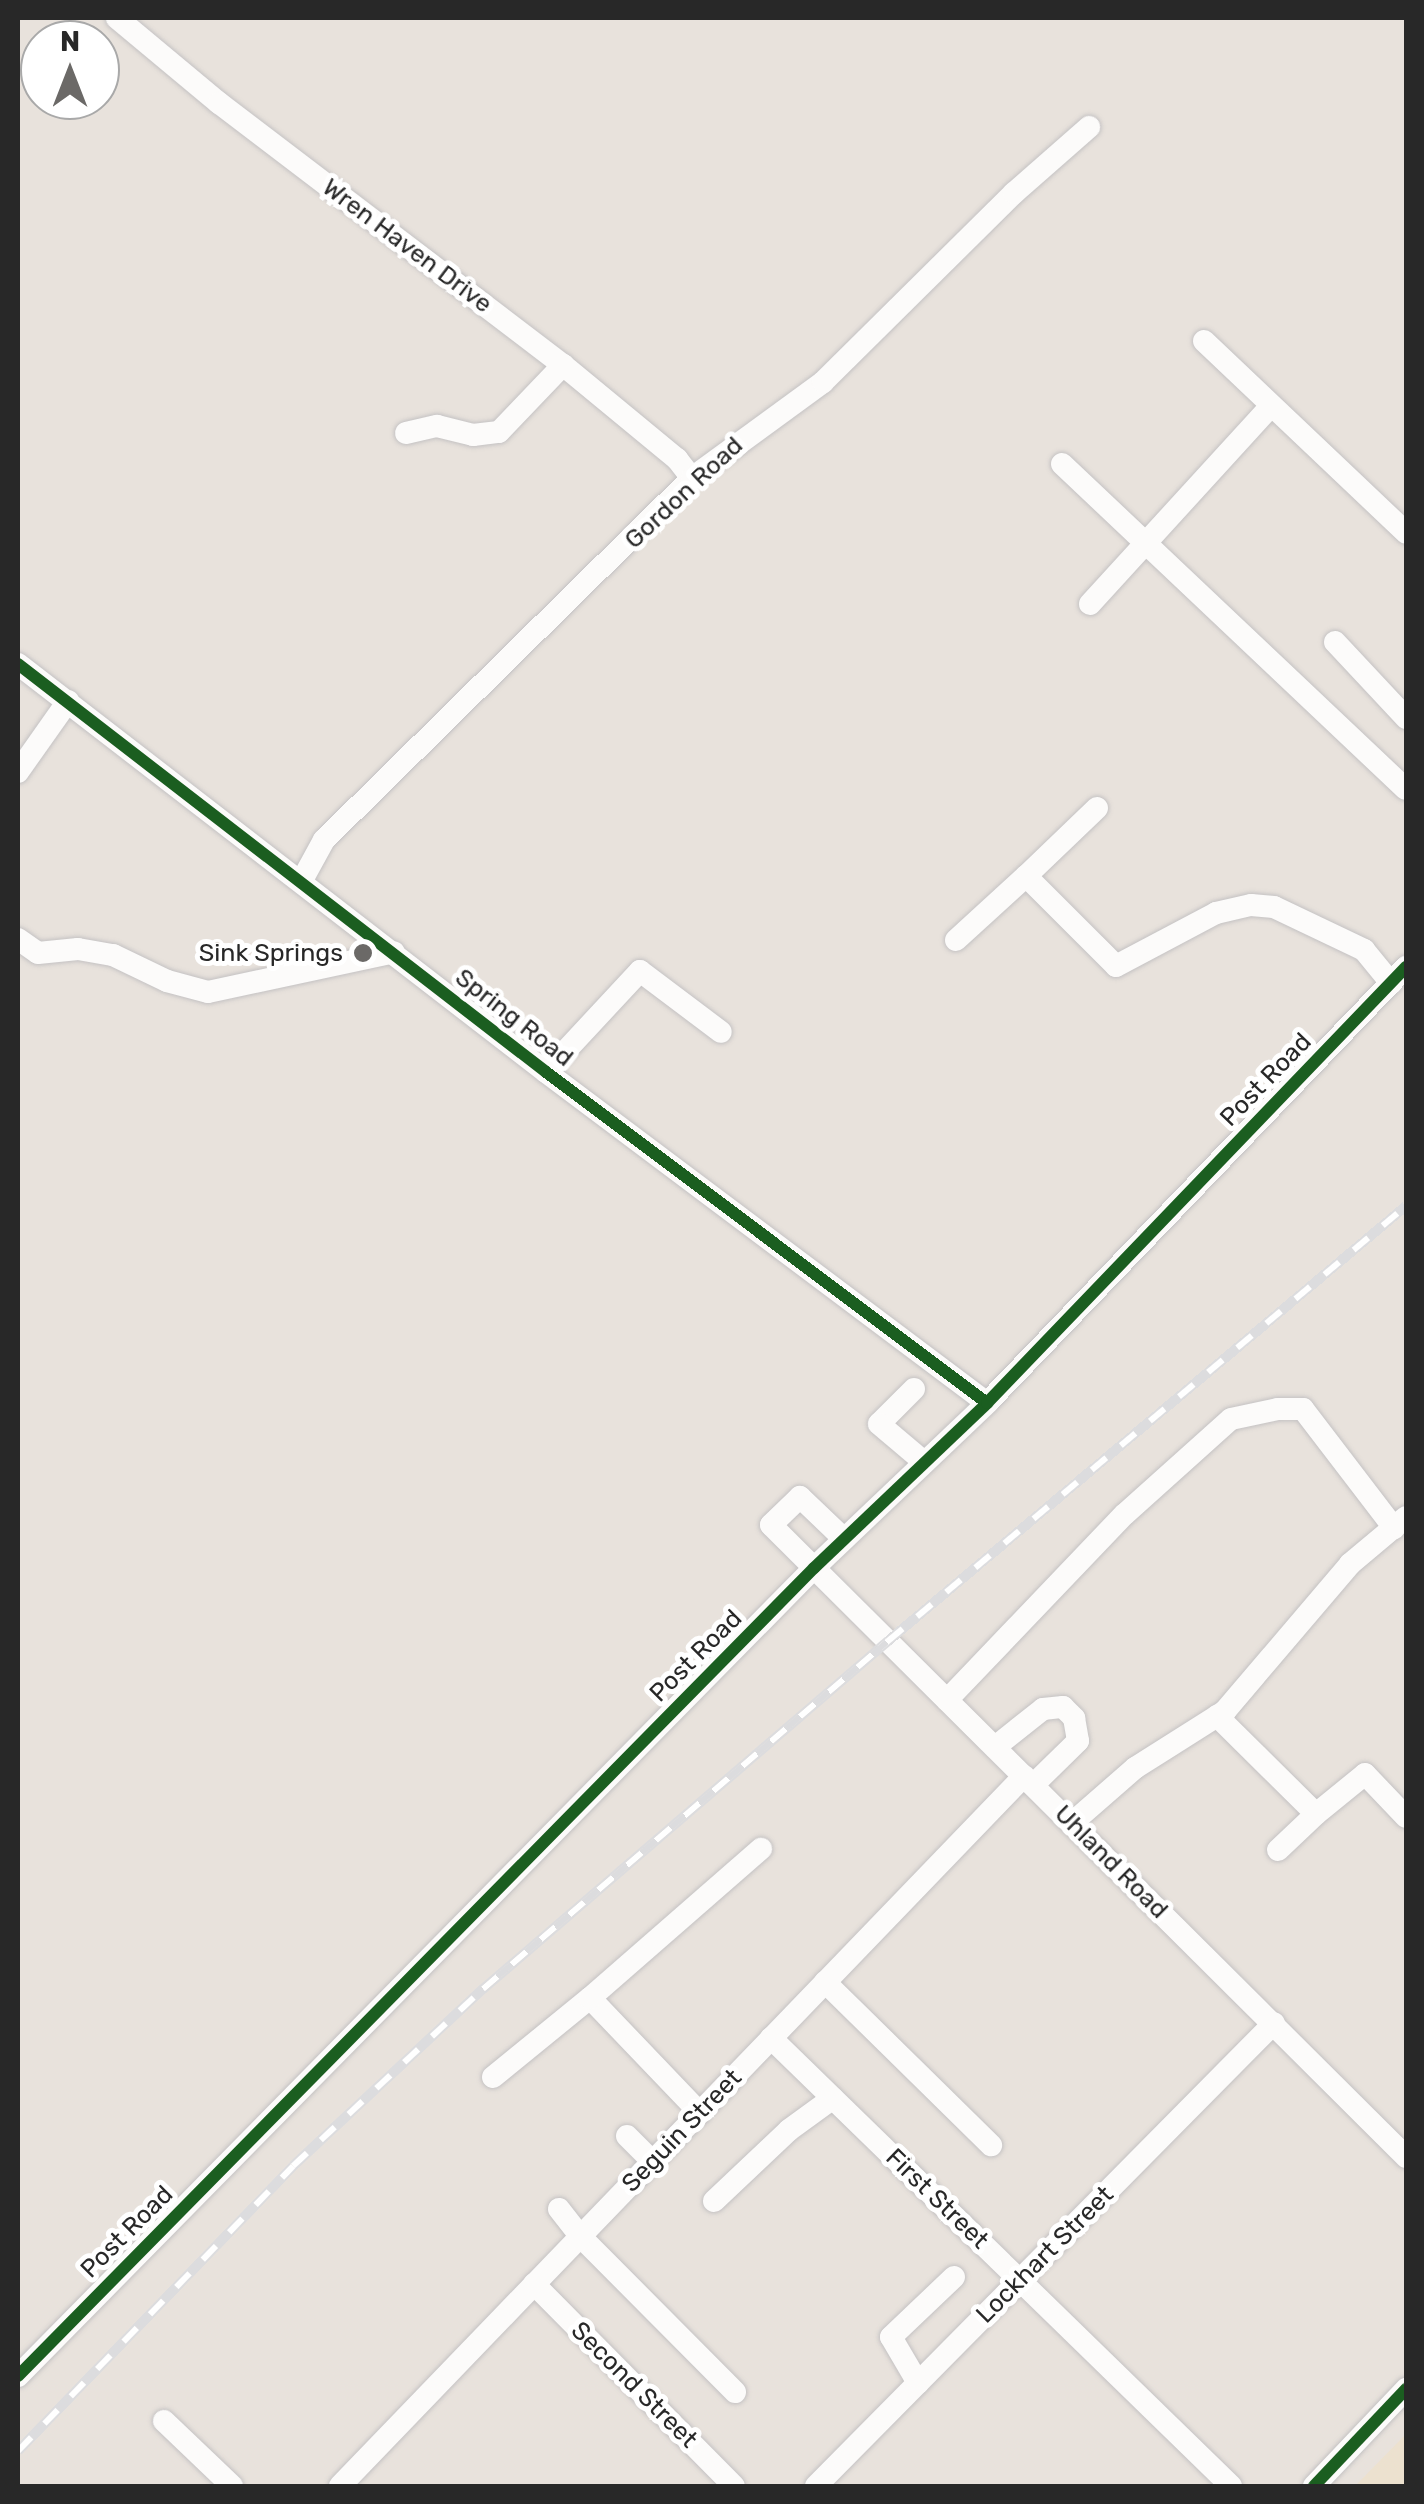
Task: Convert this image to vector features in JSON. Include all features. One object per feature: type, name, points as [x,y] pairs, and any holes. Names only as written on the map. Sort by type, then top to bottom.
[{"type":"street","name":"Wren Haven Drive","points":[[117,18],[220,103],[562,365],[677,460],[692,478]]},
{"type":"street","name":"Gordon Road","points":[[301,882],[324,840],[692,478],[823,382],[1014,193],[1089,127]]},
{"type":"street","points":[[1204,341],[1269,408],[1406,533]]},
{"type":"street","points":[[406,433],[438,426],[473,435],[499,432],[562,365]]},
{"type":"street","points":[[1090,604],[1269,408]]},
{"type":"street","points":[[1062,464],[1406,790]]},
{"type":"street","points":[[1335,642],[1406,718]]},
{"type":"street","name":"Spring Road","points":[[18,664],[546,1072],[986,1403]]},
{"type":"street","points":[[18,772],[68,701]]},
{"type":"street","points":[[956,940],[1097,808]]},
{"type":"street","points":[[1026,876],[1116,966],[1216,913],[1250,905],[1274,908],[1364,950],[1399,975]]},
{"type":"street","points":[[18,939],[38,952],[78,950],[113,955],[167,981],[208,992],[394,952]]},
{"type":"street","points":[[546,1072],[640,971],[721,1032]]},
{"type":"street","name":"Post Road","points":[[18,2376],[814,1568],[986,1403],[1399,975]]},
{"type":"street","points":[[914,1389],[879,1424],[924,1462]]},
{"type":"street","points":[[947,1700],[1125,1514],[1231,1420],[1278,1409],[1303,1409],[1400,1522],[1350,1564],[1217,1716],[1135,1768],[1072,1823]]},
{"type":"street","name":"Uhland Road","points":[[844,1539],[800,1497],[771,1524],[1406,2157]]},
{"type":"street","name":"Seguin Street","points":[[340,2486],[826,1982],[1029,1780],[1078,1741],[1074,1718],[1063,1707],[1042,1709],[995,1748]]},
{"type":"street","points":[[1217,1716],[1316,1814]]},
{"type":"street","points":[[1278,1850],[1364,1774],[1406,1817]]},
{"type":"street","points":[[493,2077],[761,1849]]},
{"type":"street","points":[[826,1982],[990,2145]]},
{"type":"street","points":[[590,1998],[700,2112]]},
{"type":"street","name":"Lockhart Street","points":[[816,2486],[1274,2023]]},
{"type":"street","name":"First Street","points":[[771,2038],[1231,2486]]},
{"type":"street","points":[[714,2201],[788,2130],[833,2098]]},
{"type":"street","points":[[627,2136],[652,2162]]},
{"type":"street","points":[[559,2209],[580,2236],[735,2392]]},
{"type":"street","points":[[918,2383],[891,2338],[954,2278]]},
{"type":"street","name":"Second Street","points":[[534,2284],[734,2486]]},
{"type":"street","points":[[1314,2486],[1405,2393]]},
{"type":"street","points":[[164,2421],[232,2486]]},
{"type":"shaded area","points":[[1406,2434],[1406,2486],[1355,2486]]},
{"type":"railway","points":[[18,2451],[293,2166],[483,1989],[888,1641],[1406,1206]]},
{"type":"cycle path","points":[[18,664],[546,1072],[987,1403]]},
{"type":"cycle path","points":[[18,2376],[814,1568],[987,1403],[1406,967]]},
{"type":"cycle path","points":[[1314,2486],[1406,2389]]},
{"type":"place","name":"Sink Springs","points":[[363,953]]}]
